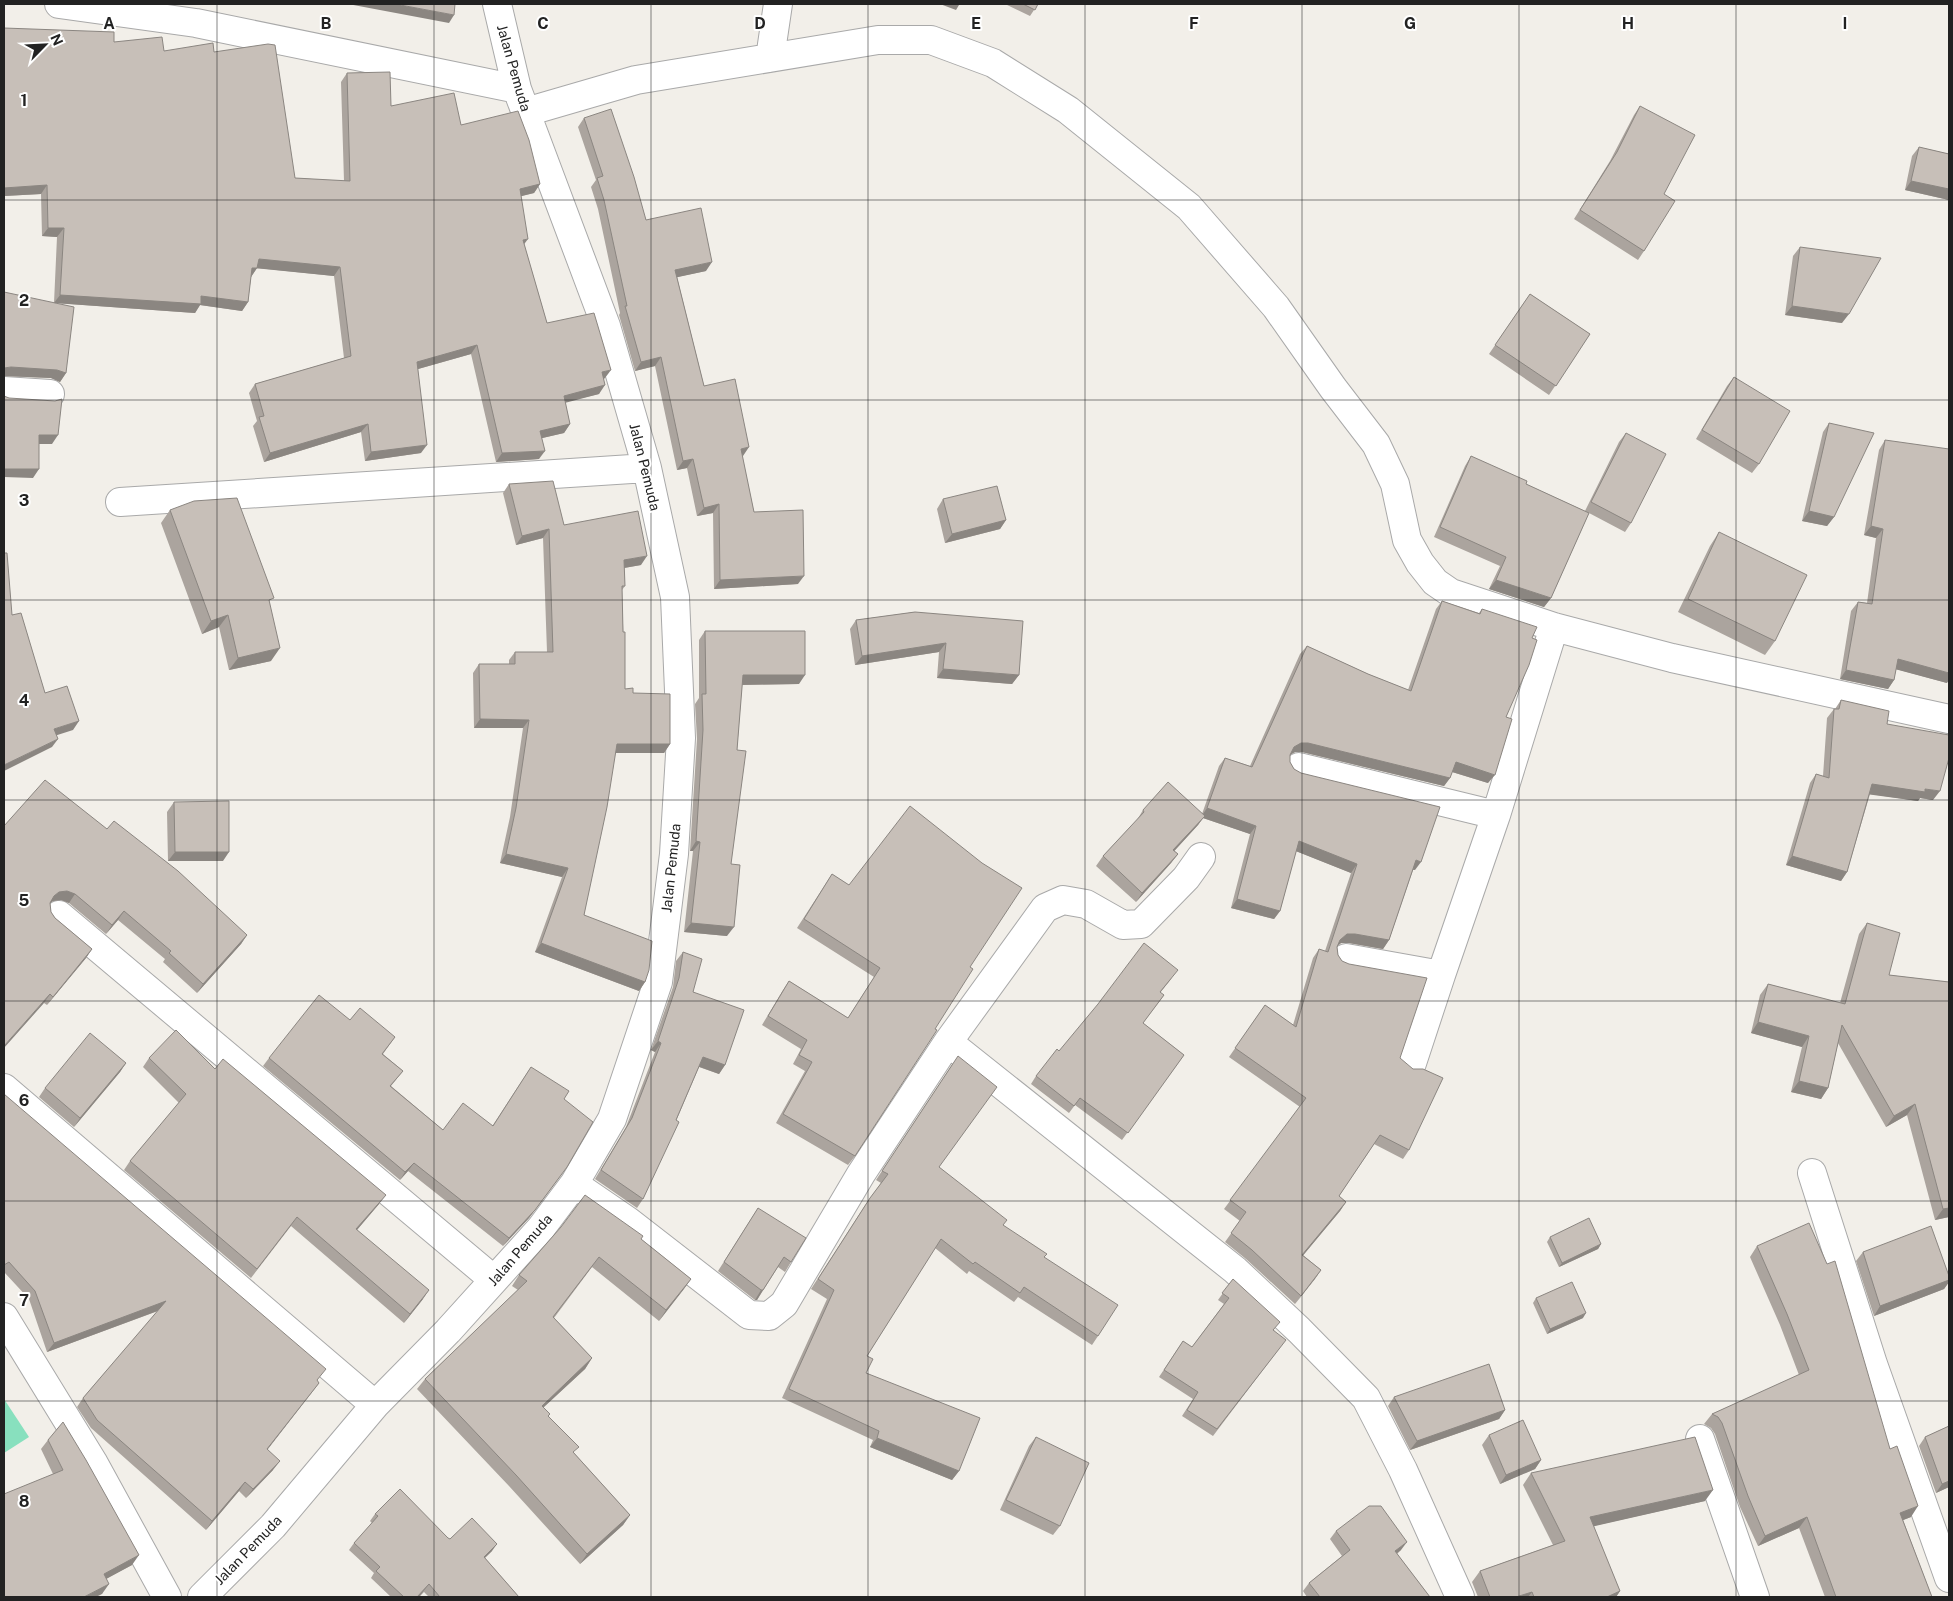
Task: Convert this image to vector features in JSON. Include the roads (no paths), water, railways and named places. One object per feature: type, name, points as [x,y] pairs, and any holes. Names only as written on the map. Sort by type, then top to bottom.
[{"type":"street","points":[[59,4],[196,23],[522,100],[878,40],[931,40],[993,63],[1068,110],[1189,207],[1276,307],[1333,388],[1376,444],[1395,484],[1407,540],[1420,563],[1435,582],[1451,593],[1554,627],[1672,658],[1949,719]]},
{"type":"street","name":"Jalan Pemuda","points":[[202,1597],[273,1526],[375,1405],[448,1330],[541,1228],[574,1184],[612,1119],[658,982],[674,854],[681,738],[675,597],[647,468],[606,326],[522,100],[497,4]]},
{"type":"street","points":[[770,58],[778,4]]},
{"type":"street","points":[[4,391],[50,394]]},
{"type":"street","points":[[120,502],[647,468]]},
{"type":"street","points":[[1412,1062],[1496,815],[1554,627]]},
{"type":"street","points":[[1299,767],[1496,815]]},
{"type":"street","points":[[574,1184],[628,1221],[749,1315],[769,1316],[784,1304],[861,1174],[948,1042],[1045,908],[1063,900],[1086,904],[1123,925],[1141,924],[1186,878],[1201,857]]},
{"type":"street","points":[[59,916],[494,1280]]},
{"type":"street","points":[[1346,958],[1441,975]]},
{"type":"street","points":[[948,1042],[1235,1270],[1366,1398],[1403,1470],[1460,1597]]},
{"type":"street","points":[[4,1088],[375,1405]]},
{"type":"street","points":[[1812,1173],[1873,1364],[1949,1578]]},
{"type":"street","points":[[4,1317],[94,1462],[167,1597]]},
{"type":"street","points":[[1700,1439],[1755,1597]]}]
